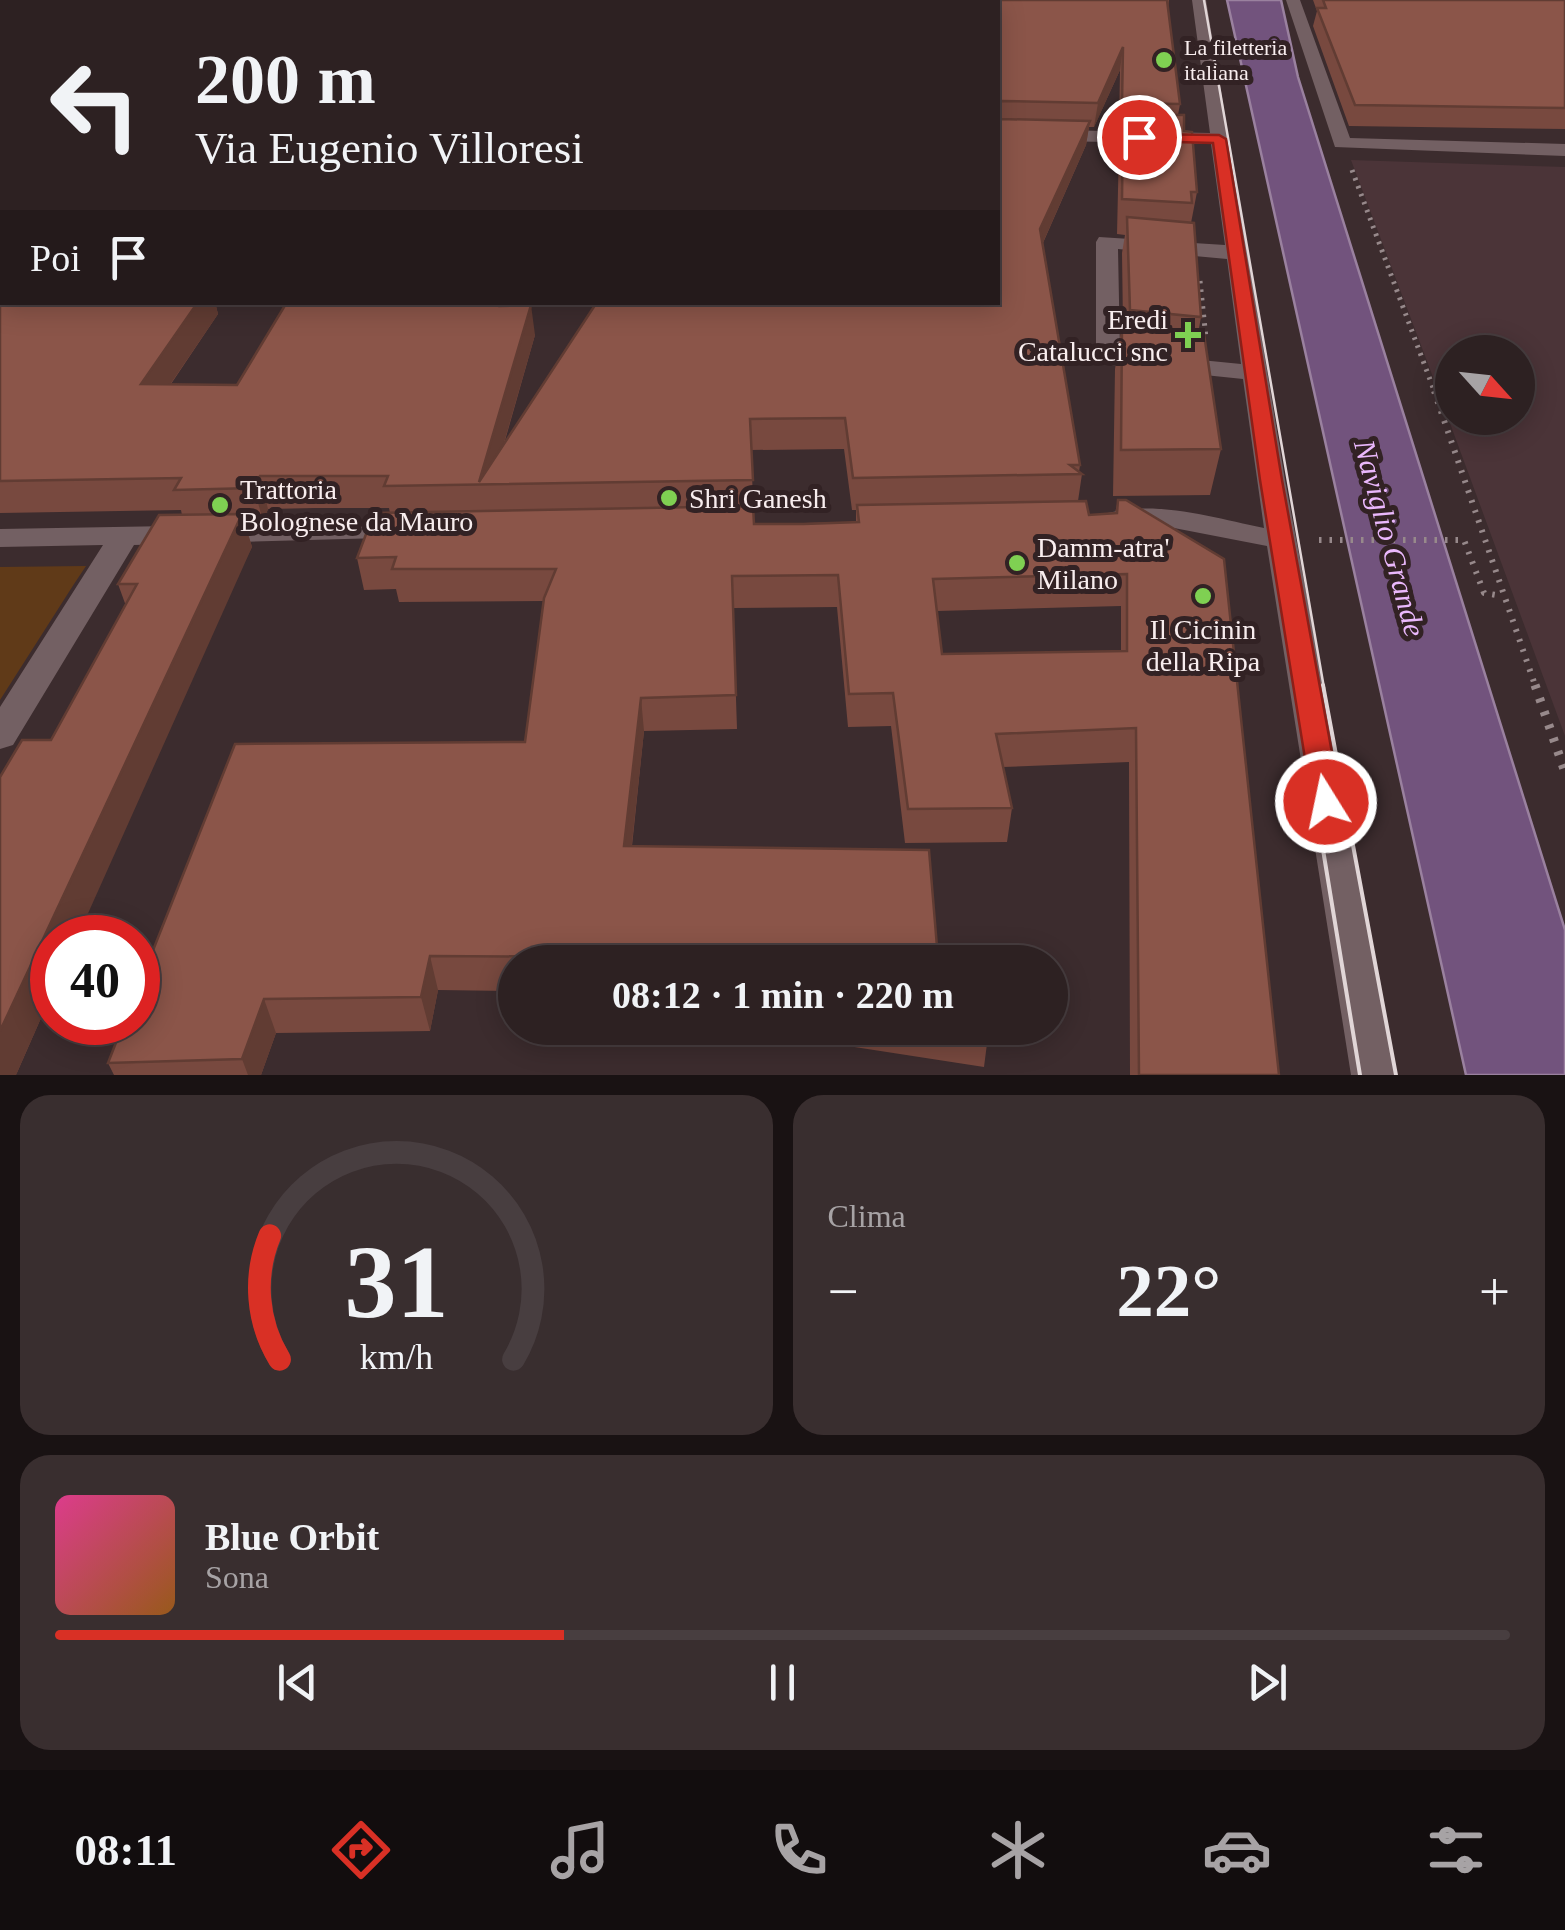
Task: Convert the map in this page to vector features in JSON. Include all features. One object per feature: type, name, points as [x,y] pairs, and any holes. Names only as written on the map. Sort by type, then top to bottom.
[{"type":"street","points":[[1198,0],[1255,373],[1300,540],[1374,1075]]},
{"type":"street","points":[[1293,0],[1342,143],[1565,150]]},
{"type":"street","points":[[1000,135],[1219,139]]},
{"type":"street","points":[[1236,253],[1107,242],[1108,358],[1255,373]]},
{"type":"street","points":[[1087,519],[1174,519],[1300,540]]},
{"type":"street","points":[[0,538],[438,531]]},
{"type":"street","points":[[0,736],[124,536]]},
{"type":"path","points":[[1342,143],[1430,380],[1565,772]]},
{"type":"path","points":[[1200,276],[1207,349]]},
{"type":"path","points":[[1300,540],[1464,540],[1484,593],[1502,596]]},
{"type":"shaded area","points":[[1351,160],[1565,167],[1565,736],[1454,435],[1535,435],[1535,335],[1435,335],[1435,382]]},
{"type":"shaded area","points":[[86,566],[74,584],[0,700],[0,567]]},
{"type":"water","name":"Naviglio Grande","points":[[1227,0],[1281,0],[1298,77],[1565,930],[1565,1075],[1466,1075]]},
{"type":"building","points":[[1000,0],[1167,0],[1180,104],[1122,103],[1123,47],[1098,103],[1000,101]]},
{"type":"building","points":[[1323,0],[1565,0],[1565,108],[1355,105],[1317,8],[1326,8]]},
{"type":"building","points":[[1123,114],[1184,115],[1184,131],[1192,132],[1197,192],[1191,192],[1192,203],[1122,199]]},
{"type":"building","points":[[1000,119],[1090,121],[1040,229],[1080,465],[1070,465],[1082,474],[853,478],[845,418],[750,419],[753,480],[384,486],[388,476],[260,476],[254,488],[174,490],[181,478],[0,481],[0,305],[196,305],[141,384],[237,385],[285,305],[531,305],[479,482],[595,305],[1000,305]]},
{"type":"building","points":[[1127,217],[1194,223],[1201,317],[1130,310]]},
{"type":"building","points":[[1122,326],[1204,334],[1221,449],[1121,450]]},
{"type":"building","points":[[1118,500],[1126,500],[1224,559],[1279,1075],[1139,1075],[1136,728],[996,734],[1012,808],[908,809],[893,693],[849,694],[838,575],[732,576],[736,695],[641,698],[624,846],[929,850],[937,945],[498,945],[498,956],[430,956],[421,997],[264,999],[242,1059],[108,1063],[115,1045],[160,1045],[160,933],[235,744],[525,742],[544,598],[556,569],[392,569],[396,557],[357,558],[374,513],[753,506],[754,524],[804,524],[859,522],[857,505],[1086,501],[1089,515],[1117,513]],"holes":[[[1127,574],[1127,651],[942,654],[933,579]]]},
{"type":"building","points":[[242,514],[54,915],[30,915],[30,967],[0,1031],[0,777],[22,740],[51,740],[137,584],[118,584],[159,515]]},
{"type":"tram line","points":[[1204,0],[1324,688]]},
{"type":"tram line","points":[[1217,163],[1296,688]]},
{"type":"tram line","points":[[1296,685],[1360,1075]]},
{"type":"tram line","points":[[1323,685],[1396,1075]]},
{"type":"place","name":"La filetteria italiana","points":[[1164,60]]},
{"type":"place","name":"Eredi Catalucci snc","points":[[1188,335]]},
{"type":"place","name":"Shri Ganesh","points":[[669,498]]},
{"type":"place","name":"Trattoria Bolognese da Mauro","points":[[220,505]]},
{"type":"place","name":"Damm-atra' Milano","points":[[1017,563]]},
{"type":"place","name":"Il Cicinin della Ripa","points":[[1203,596]]},
{"type":"route","points":[[1139,137],[1219,139],[1326,802]]}]
